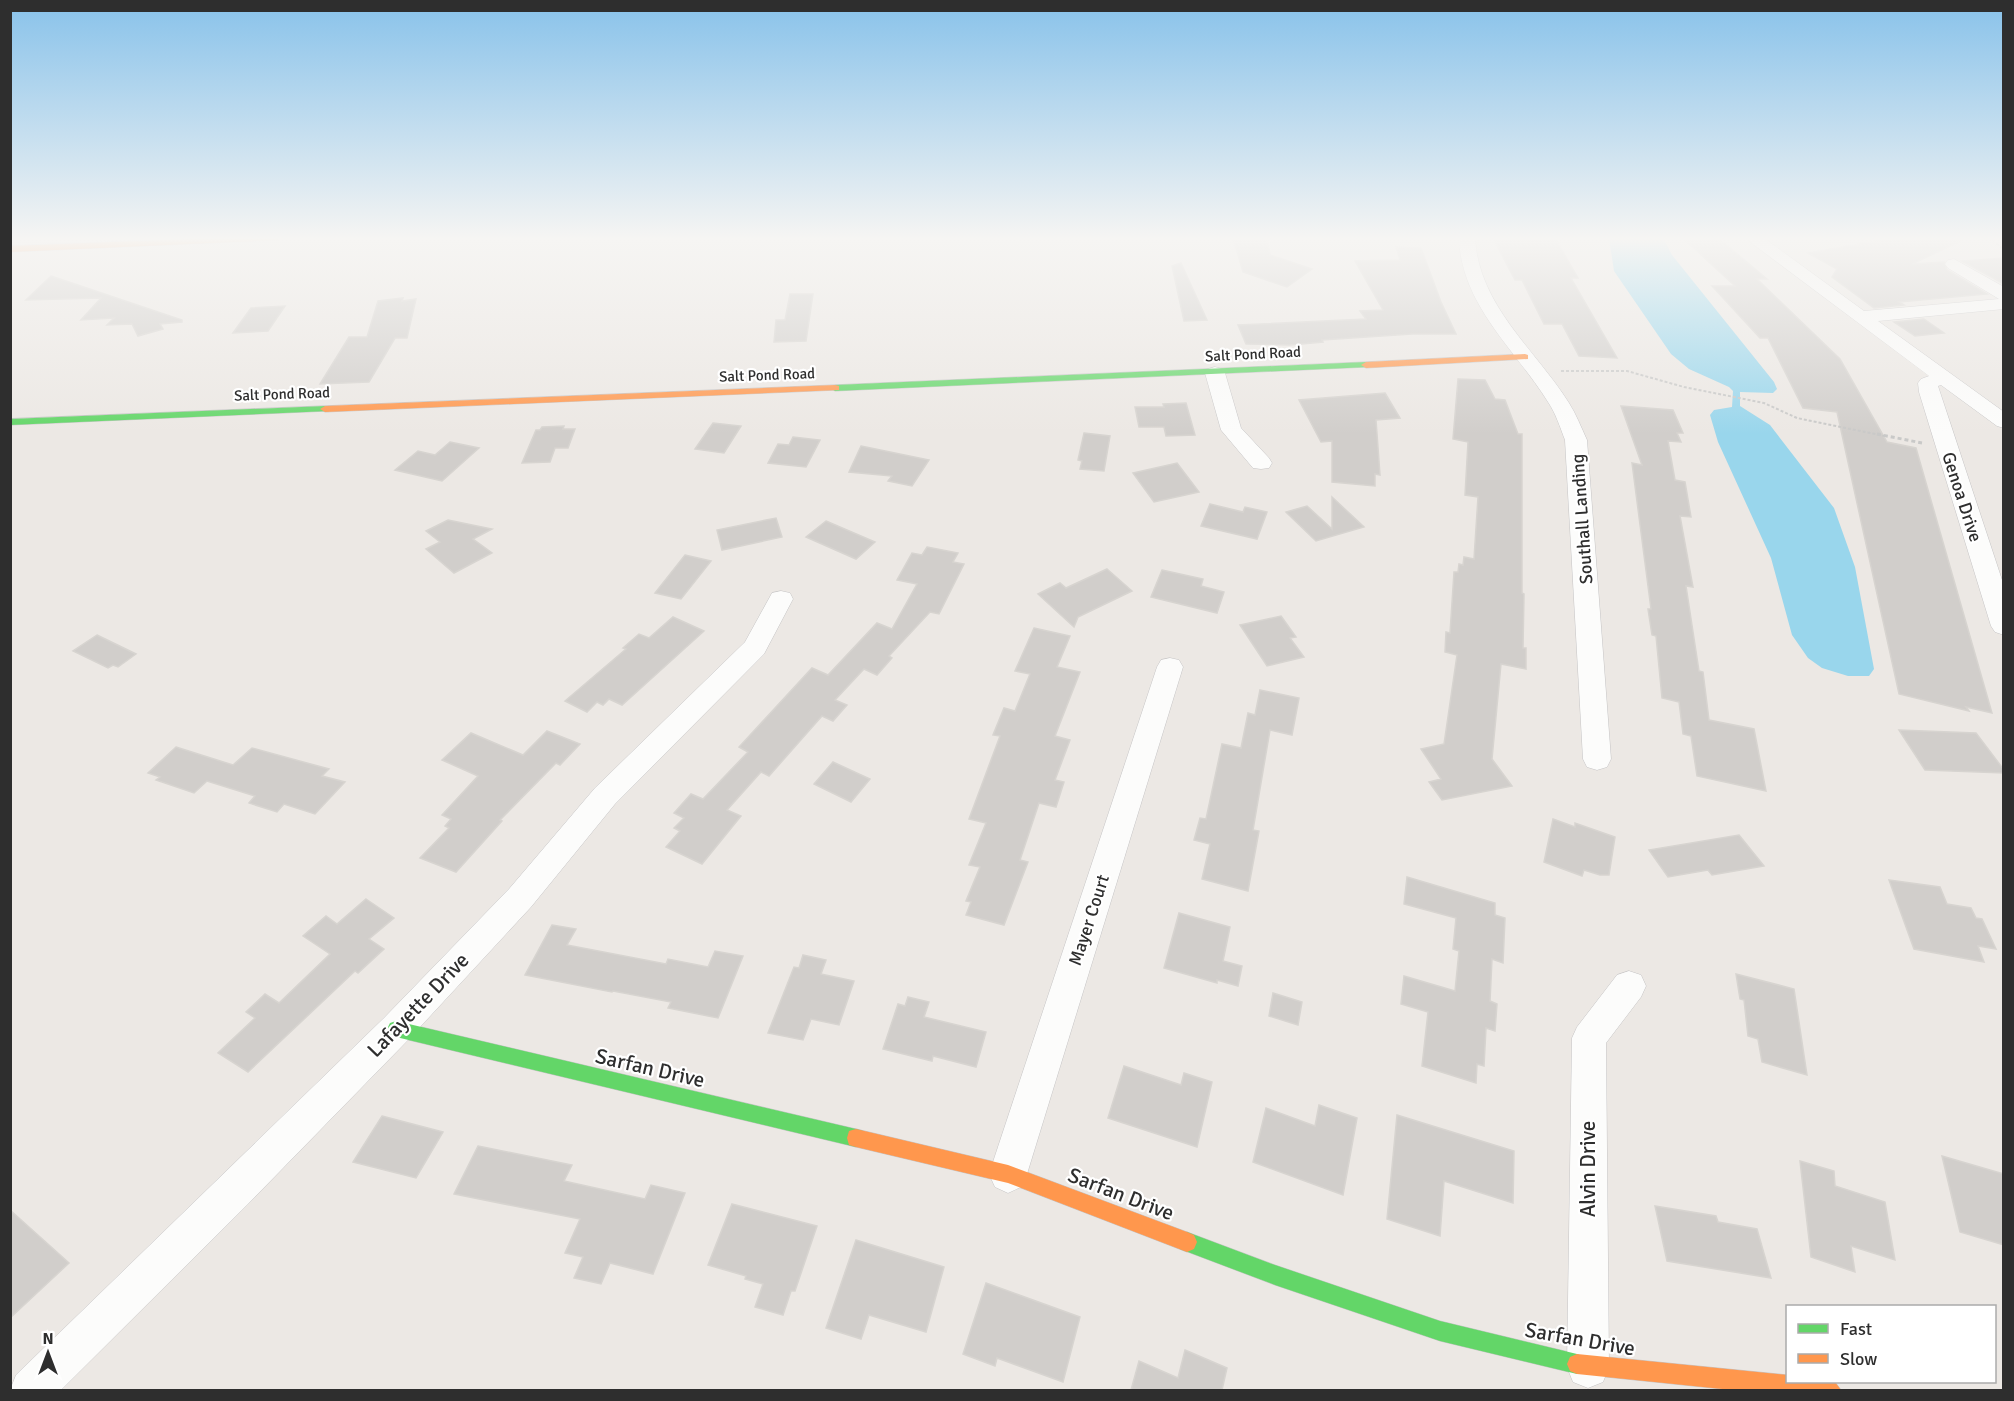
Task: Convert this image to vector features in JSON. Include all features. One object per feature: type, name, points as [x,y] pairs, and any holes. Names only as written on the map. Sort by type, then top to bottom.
[{"type":"street","name":"Southall Landing","points":[[1489,303],[1499,322],[1557,400],[1576,440],[1597,759]]},
{"type":"street","points":[[1842,303],[2004,422]]},
{"type":"street","points":[[1859,316],[2004,304]]},
{"type":"street","name":"Salt Pond Road","points":[[10,422],[1215,373],[1531,364]]},
{"type":"street","points":[[1215,373],[1231,430],[1261,463]]},
{"type":"street","name":"Genoa Drive","points":[[1943,378],[1931,380],[1928,387],[2004,626]]},
{"type":"street","points":[[1977,403],[2004,402]]},
{"type":"street","name":"Lafayette Drive","points":[[31,1390],[234,1192],[396,1029],[520,898],[605,796],[755,648],[781,599]]},
{"type":"street","name":"Mayer Court","points":[[1008,1174],[1170,667]]},
{"type":"street","name":"Alvin Drive","points":[[1588,1366],[1589,1038],[1629,986]]},
{"type":"street","name":"Sarfan Drive","points":[[396,1029],[1008,1174],[1275,1275],[1440,1331],[1588,1366],[1830,1390]]},
{"type":"path","points":[[1531,364],[1624,371],[1758,401],[1797,418],[1947,448]]},
{"type":"water","points":[[1636,303],[1711,303],[1774,382],[1777,389],[1773,393],[1740,392],[1740,406],[1770,425],[1834,508],[1855,567],[1874,669],[1869,676],[1848,676],[1822,668],[1808,658],[1792,635],[1771,558],[1718,442],[1710,415],[1714,410],[1732,407],[1733,391],[1689,369],[1671,354]]},
{"type":"building","points":[[96,303],[133,303],[182,320],[182,322],[160,324],[163,329],[138,336],[132,324],[107,325],[114,318],[81,320]]},
{"type":"building","points":[[377,303],[415,303],[407,338],[395,338],[369,382],[320,384],[349,337],[367,337]]},
{"type":"building","points":[[788,303],[812,303],[806,341],[774,342],[776,320],[785,320]]},
{"type":"building","points":[[1180,303],[1199,303],[1207,320],[1184,321]]},
{"type":"building","points":[[1379,303],[1442,303],[1456,334],[1412,334],[1322,340],[1323,342],[1290,345],[1246,344],[1238,325],[1366,319],[1360,311],[1383,310]]},
{"type":"building","points":[[1534,303],[1586,303],[1617,358],[1579,356],[1562,324],[1544,324]]},
{"type":"building","points":[[1728,303],[1782,303],[1840,359],[1887,442],[1916,448],[1992,713],[1966,707],[1969,711],[1899,694],[1837,412],[1803,408],[1768,338],[1760,338]]},
{"type":"building","points":[[1868,303],[1904,305],[1874,308]]},
{"type":"building","points":[[285,306],[268,331],[233,333],[251,308]]},
{"type":"building","points":[[1924,319],[1944,333],[1915,336],[1894,322]]},
{"type":"building","points":[[1458,379],[1485,380],[1495,399],[1505,400],[1518,434],[1522,434],[1522,593],[1524,594],[1523,648],[1526,648],[1526,669],[1501,664],[1492,759],[1512,786],[1442,800],[1429,782],[1441,779],[1421,749],[1444,744],[1457,655],[1445,652],[1446,632],[1450,633],[1454,572],[1458,572],[1459,564],[1463,565],[1464,557],[1474,559],[1478,497],[1465,495],[1468,442],[1453,439]]},
{"type":"building","points":[[1385,393],[1400,418],[1376,420],[1380,475],[1375,474],[1375,486],[1332,482],[1332,441],[1321,442],[1299,400]]},
{"type":"building","points":[[1186,403],[1195,435],[1166,436],[1164,427],[1139,427],[1135,407],[1164,407],[1163,404]]},
{"type":"building","points":[[1621,406],[1673,410],[1683,433],[1677,433],[1681,442],[1668,441],[1675,480],[1685,482],[1691,517],[1680,516],[1693,587],[1686,586],[1699,671],[1703,672],[1709,720],[1754,729],[1766,791],[1697,776],[1691,736],[1683,734],[1679,702],[1662,698],[1656,636],[1652,635],[1648,609],[1651,609],[1632,463],[1642,465]]},
{"type":"building","points":[[713,423],[741,426],[724,453],[695,449]]},
{"type":"building","points":[[564,426],[563,429],[575,429],[568,448],[555,448],[550,462],[522,463],[536,430],[542,427]]},
{"type":"building","points":[[1084,433],[1110,436],[1104,471],[1080,469],[1082,461],[1078,460]]},
{"type":"building","points":[[793,437],[820,440],[806,467],[768,463],[778,444],[789,445]]},
{"type":"building","points":[[450,442],[479,448],[442,481],[395,470],[418,451],[435,455]]},
{"type":"building","points":[[861,446],[929,460],[912,486],[888,481],[892,476],[849,472]]},
{"type":"building","points":[[1177,463],[1199,492],[1154,502],[1133,473]]},
{"type":"building","points":[[1332,497],[1364,527],[1316,541],[1286,512],[1307,506],[1332,529]]},
{"type":"building","points":[[1210,504],[1243,512],[1245,507],[1267,512],[1257,539],[1201,526]]},
{"type":"building","points":[[776,518],[782,537],[722,550],[717,530]]},
{"type":"building","points":[[448,520],[492,529],[473,539],[492,553],[454,573],[426,549],[440,542],[426,531]]},
{"type":"building","points":[[826,521],[875,542],[856,559],[806,537]]},
{"type":"building","points":[[927,547],[958,553],[953,562],[964,564],[939,614],[930,612],[889,656],[892,658],[877,675],[864,669],[835,700],[847,705],[833,721],[822,716],[769,776],[761,772],[727,810],[741,816],[702,864],[666,847],[680,831],[674,828],[684,818],[674,813],[691,794],[703,799],[748,752],[739,747],[812,668],[828,675],[877,623],[892,629],[917,584],[897,580],[912,553],[922,555]]},
{"type":"building","points":[[685,555],[711,561],[681,599],[655,593]]},
{"type":"building","points":[[1107,569],[1132,591],[1078,617],[1074,627],[1038,594],[1060,583],[1066,588]]},
{"type":"building","points":[[1162,570],[1203,579],[1201,586],[1224,592],[1217,613],[1151,597]]},
{"type":"building","points":[[1281,616],[1296,637],[1290,638],[1304,657],[1267,666],[1240,625]]},
{"type":"building","points":[[673,617],[704,631],[622,705],[609,699],[603,705],[597,702],[587,712],[565,701],[626,649],[623,648],[639,634],[649,638]]},
{"type":"building","points":[[1034,628],[1070,636],[1057,667],[1080,672],[1055,736],[1070,740],[1055,780],[1064,782],[1056,807],[1039,803],[1020,860],[1028,862],[1004,925],[966,915],[971,902],[966,901],[980,867],[969,865],[986,823],[969,819],[1000,736],[993,735],[1004,708],[1015,711],[1030,674],[1015,671]]},
{"type":"building","points":[[97,635],[136,654],[118,667],[113,665],[108,668],[73,651]]},
{"type":"building","points":[[1260,690],[1299,698],[1292,735],[1270,730],[1253,830],[1259,831],[1248,891],[1202,879],[1210,844],[1194,840],[1200,818],[1206,819],[1222,744],[1241,748],[1248,713],[1255,715]]},
{"type":"building","points":[[1899,730],[1976,733],[2004,773],[1925,770]]},
{"type":"building","points":[[547,731],[580,744],[560,765],[556,763],[500,820],[502,821],[456,872],[420,858],[449,828],[445,826],[451,819],[442,815],[478,776],[442,760],[471,733],[523,755]]},
{"type":"building","points":[[176,747],[233,765],[252,748],[329,769],[322,776],[345,782],[315,814],[284,804],[277,812],[249,803],[255,796],[207,781],[194,793],[156,780],[160,777],[148,773]]},
{"type":"building","points":[[833,762],[870,779],[851,802],[814,784]]},
{"type":"building","points":[[1553,819],[1575,827],[1575,823],[1615,837],[1609,875],[1584,870],[1582,876],[1544,862]]},
{"type":"building","points":[[1739,835],[1764,866],[1712,875],[1708,870],[1668,877],[1649,850]]},
{"type":"building","points":[[1407,877],[1495,903],[1495,915],[1505,918],[1503,963],[1492,959],[1490,1001],[1497,1004],[1495,1031],[1486,1028],[1484,1066],[1477,1064],[1476,1083],[1422,1066],[1428,1012],[1401,1004],[1404,976],[1455,991],[1459,951],[1453,949],[1456,918],[1404,904]]},
{"type":"building","points":[[1889,880],[1940,887],[1947,904],[1971,908],[1976,918],[1982,919],[1996,949],[1978,946],[1984,962],[1914,949]]},
{"type":"building","points":[[366,899],[394,918],[369,939],[384,949],[358,973],[355,971],[248,1072],[218,1053],[255,1018],[246,1012],[265,994],[279,1003],[330,954],[303,936],[326,916],[337,924]]},
{"type":"building","points":[[1179,913],[1230,927],[1223,961],[1242,966],[1238,986],[1217,980],[1217,983],[1164,968]]},
{"type":"building","points":[[552,925],[576,929],[567,945],[666,964],[668,959],[708,967],[715,951],[743,956],[718,1018],[668,1008],[671,1002],[525,975]]},
{"type":"building","points":[[803,955],[826,960],[821,974],[854,981],[839,1025],[811,1019],[803,1040],[768,1033],[794,967],[799,968]]},
{"type":"building","points":[[1736,974],[1794,989],[1807,1075],[1762,1062],[1758,1039],[1748,1036],[1744,1000],[1740,999]]},
{"type":"building","points":[[1273,993],[1302,1002],[1298,1025],[1269,1016]]},
{"type":"building","points":[[908,997],[929,1002],[924,1017],[986,1032],[976,1067],[933,1056],[932,1061],[883,1049],[898,1004],[905,1006]]},
{"type":"building","points":[[1124,1066],[1181,1085],[1184,1073],[1212,1082],[1197,1147],[1108,1118]]},
{"type":"building","points":[[1319,1105],[1357,1118],[1343,1195],[1253,1162],[1266,1108],[1315,1126]]},
{"type":"building","points":[[1397,1115],[1514,1151],[1513,1203],[1444,1181],[1440,1236],[1387,1219]]},
{"type":"building","points":[[382,1116],[443,1132],[416,1178],[353,1162]]},
{"type":"building","points":[[478,1146],[572,1165],[564,1181],[645,1199],[651,1185],[685,1193],[653,1274],[610,1263],[601,1284],[574,1278],[583,1257],[565,1253],[580,1219],[454,1194]]},
{"type":"building","points":[[1942,1156],[2004,1174],[2004,1245],[1960,1232]]},
{"type":"building","points":[[1800,1161],[1834,1171],[1835,1186],[1885,1202],[1895,1260],[1851,1246],[1855,1272],[1811,1257]]},
{"type":"building","points":[[732,1204],[817,1226],[795,1291],[791,1291],[783,1315],[755,1307],[763,1284],[745,1279],[746,1276],[708,1265]]},
{"type":"building","points":[[1655,1206],[1716,1216],[1718,1222],[1757,1229],[1771,1278],[1667,1261]]},
{"type":"building","points":[[10,1210],[69,1263],[10,1318]]},
{"type":"building","points":[[856,1240],[944,1267],[926,1332],[869,1315],[861,1339],[826,1328]]},
{"type":"building","points":[[986,1283],[1080,1317],[1063,1382],[997,1358],[995,1366],[963,1354]]},
{"type":"building","points":[[1185,1350],[1227,1368],[1222,1390],[1131,1390],[1139,1361],[1178,1378]]},
{"type":"traffic: fast","points":[[835,388],[1366,365]]},
{"type":"traffic: fast","points":[[10,422],[325,409]]},
{"type":"traffic: fast","points":[[396,1029],[856,1138]]},
{"type":"traffic: fast","points":[[1187,1242],[1275,1275],[1440,1331],[1577,1364]]},
{"type":"traffic: slow","points":[[1366,365],[1525,357]]},
{"type":"traffic: slow","points":[[325,409],[835,388]]},
{"type":"traffic: slow","points":[[856,1138],[1008,1174],[1187,1242]]},
{"type":"traffic: slow","points":[[1577,1364],[1830,1390]]}]
